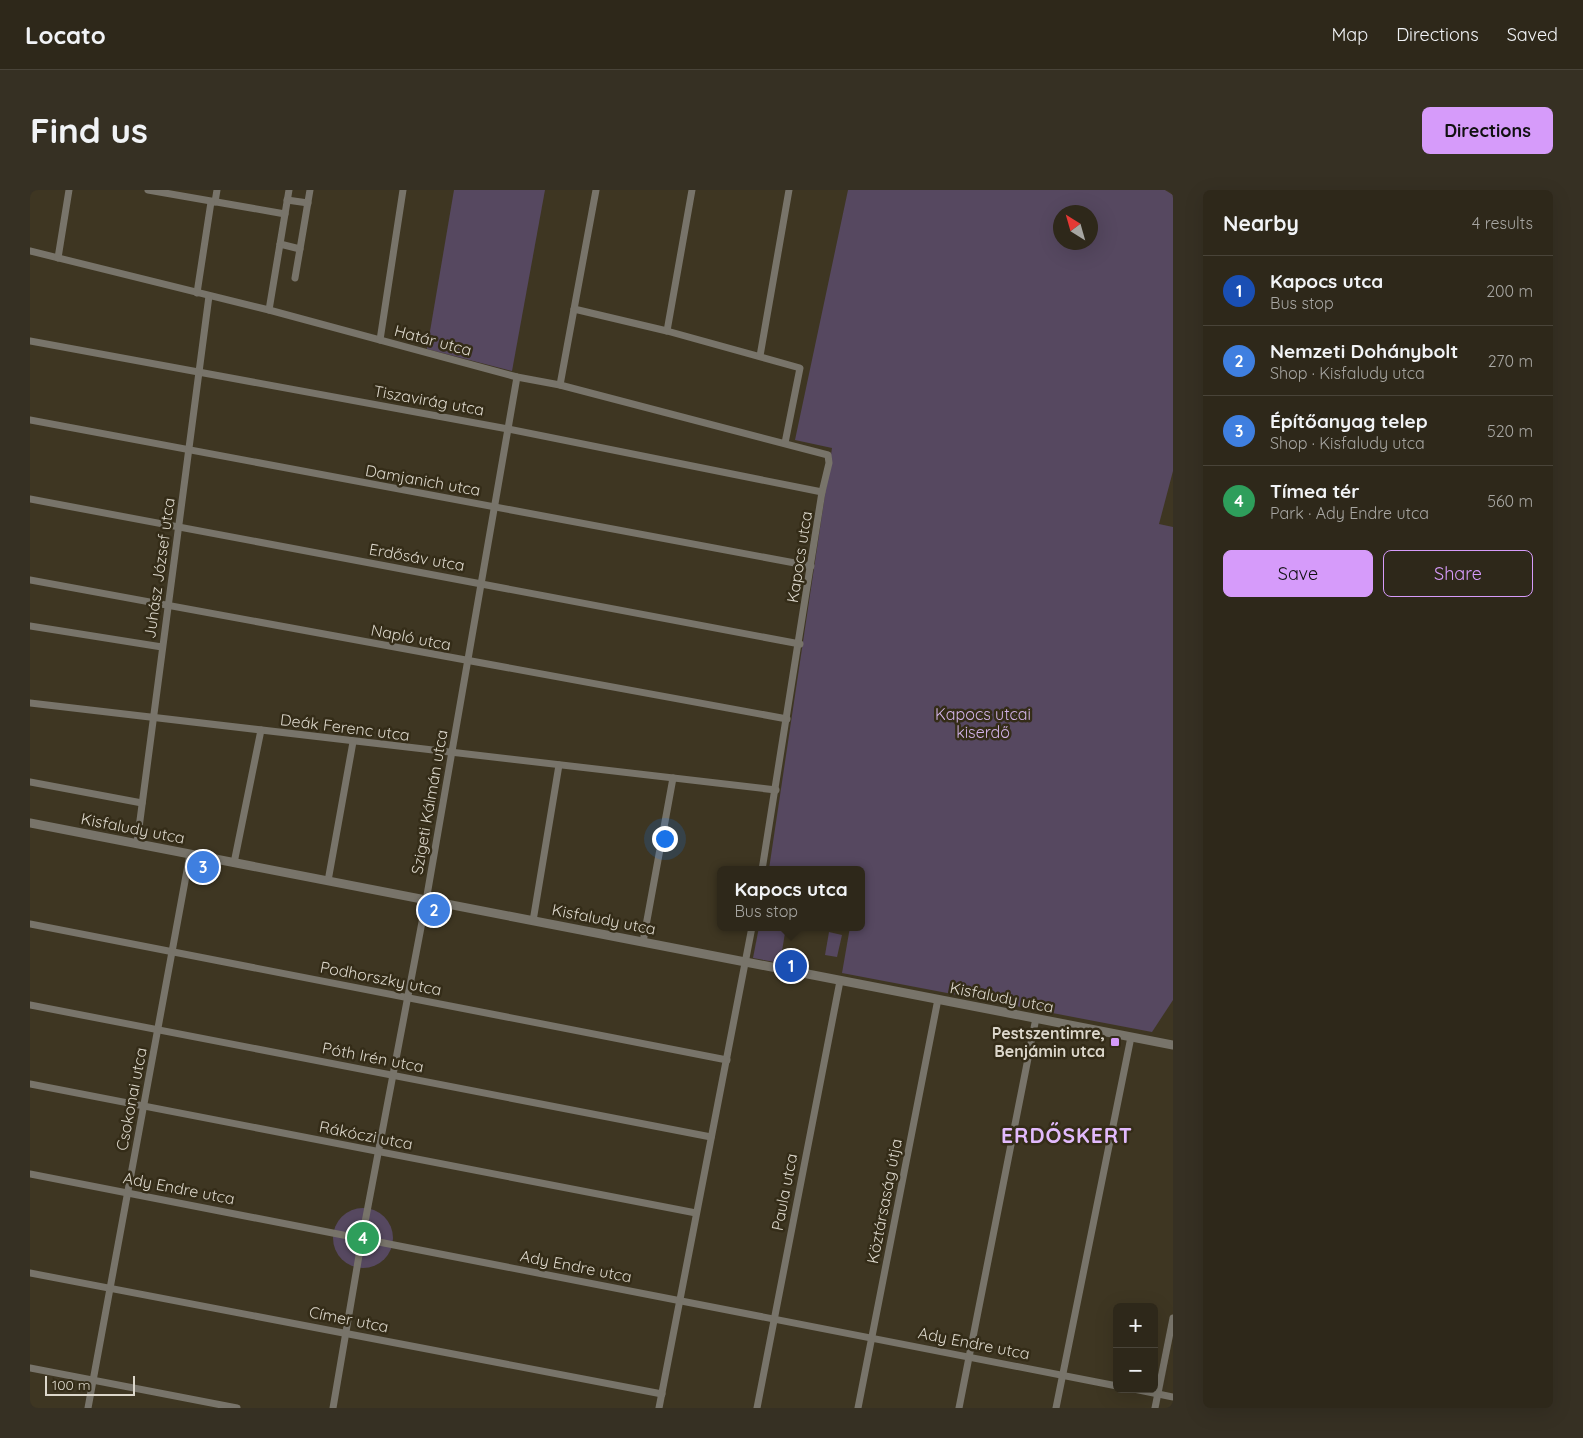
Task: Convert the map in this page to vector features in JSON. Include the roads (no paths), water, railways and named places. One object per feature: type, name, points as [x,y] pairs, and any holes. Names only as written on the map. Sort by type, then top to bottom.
[{"type":"street","points":[[58,258],[69,190]]},
{"type":"street","points":[[148,190],[285,214]]},
{"type":"street","points":[[197,293],[213,202],[217,190]]},
{"type":"street","points":[[268,310],[288,190]]},
{"type":"street","points":[[295,278],[310,190]]},
{"type":"street","points":[[380,340],[403,190]]},
{"type":"street","points":[[560,385],[596,190]]},
{"type":"street","points":[[667,331],[692,190]]},
{"type":"street","points":[[760,356],[789,190]]},
{"type":"street","points":[[287,200],[308,203]]},
{"type":"street","points":[[280,244],[300,249]]},
{"type":"street","name":"Határ utca","points":[[30,251],[268,310],[517,377],[560,385],[828,455]]},
{"type":"street","name":"Juhász József utca","points":[[137,843],[209,296]]},
{"type":"street","points":[[574,309],[667,331],[800,368],[785,443]]},
{"type":"street","name":"Tiszavirág utca","points":[[30,341],[508,428],[822,492]]},
{"type":"street","name":"Szigeti Kálmán utca","points":[[333,1408],[406,997],[426,901],[517,377]]},
{"type":"street","name":"Damjanich utca","points":[[30,420],[811,566]]},
{"type":"street","name":"Kapocs utca","points":[[763,866],[800,644],[822,492],[829,463],[828,455]]},
{"type":"street","name":"Erdősáv utca","points":[[30,499],[800,644]]},
{"type":"street","name":"Napló utca","points":[[30,580],[787,719]]},
{"type":"street","points":[[30,626],[162,647]]},
{"type":"street","name":"Deák Ferenc utca","points":[[30,703],[776,790]]},
{"type":"street","points":[[234,863],[261,730]]},
{"type":"street","points":[[328,880],[353,742]]},
{"type":"street","points":[[533,921],[559,765]]},
{"type":"street","points":[[643,942],[673,778]]},
{"type":"street","points":[[30,782],[142,804]]},
{"type":"street","name":"Kisfaludy utca","points":[[30,823],[1173,1045]]},
{"type":"street","name":"Csokonai utca","points":[[88,1408],[190,854]]},
{"type":"street","name":"Podhorszky utca","points":[[30,924],[727,1060]]},
{"type":"street","points":[[659,1408],[751,931]]},
{"type":"street","name":"Paula utca","points":[[757,1408],[840,981]]},
{"type":"street","name":"Köztársaság útja","points":[[858,1408],[938,999]]},
{"type":"street","name":"Póth Irén utca","points":[[30,1005],[711,1137]]},
{"type":"street","points":[[959,1408],[1036,1018]]},
{"type":"street","points":[[1056,1408],[1131,1037]]},
{"type":"street","name":"Rákóczi utca","points":[[30,1084],[696,1213]]},
{"type":"street","name":"Ady Endre utca","points":[[30,1174],[1113,1385]]},
{"type":"street","name":"Címer utca","points":[[30,1273],[662,1394]]},
{"type":"street","points":[[1155,1408],[1173,1318]]},
{"type":"street","points":[[30,1368],[237,1408]]},
{"type":"street","points":[[1153,1393],[1173,1397]]},
{"type":"place","name":"Építőanyag telep","points":[[203,867]]},
{"type":"place","name":"Nemzeti Dohánybolt","points":[[434,910]]},
{"type":"place","name":"Kapocs utca","points":[[791,966]]},
{"type":"place","name":"Pestszentimre, Benjámin utca","points":[[1115,1042]]},
{"type":"place","name":"Tímea tér","points":[[363,1238]]},
{"type":"district","name":"ERDŐSKERT","points":[[1067,1136]]},
{"type":"park label","name":"Kapocs utcai kiserdő","points":[[983,723]]}]
